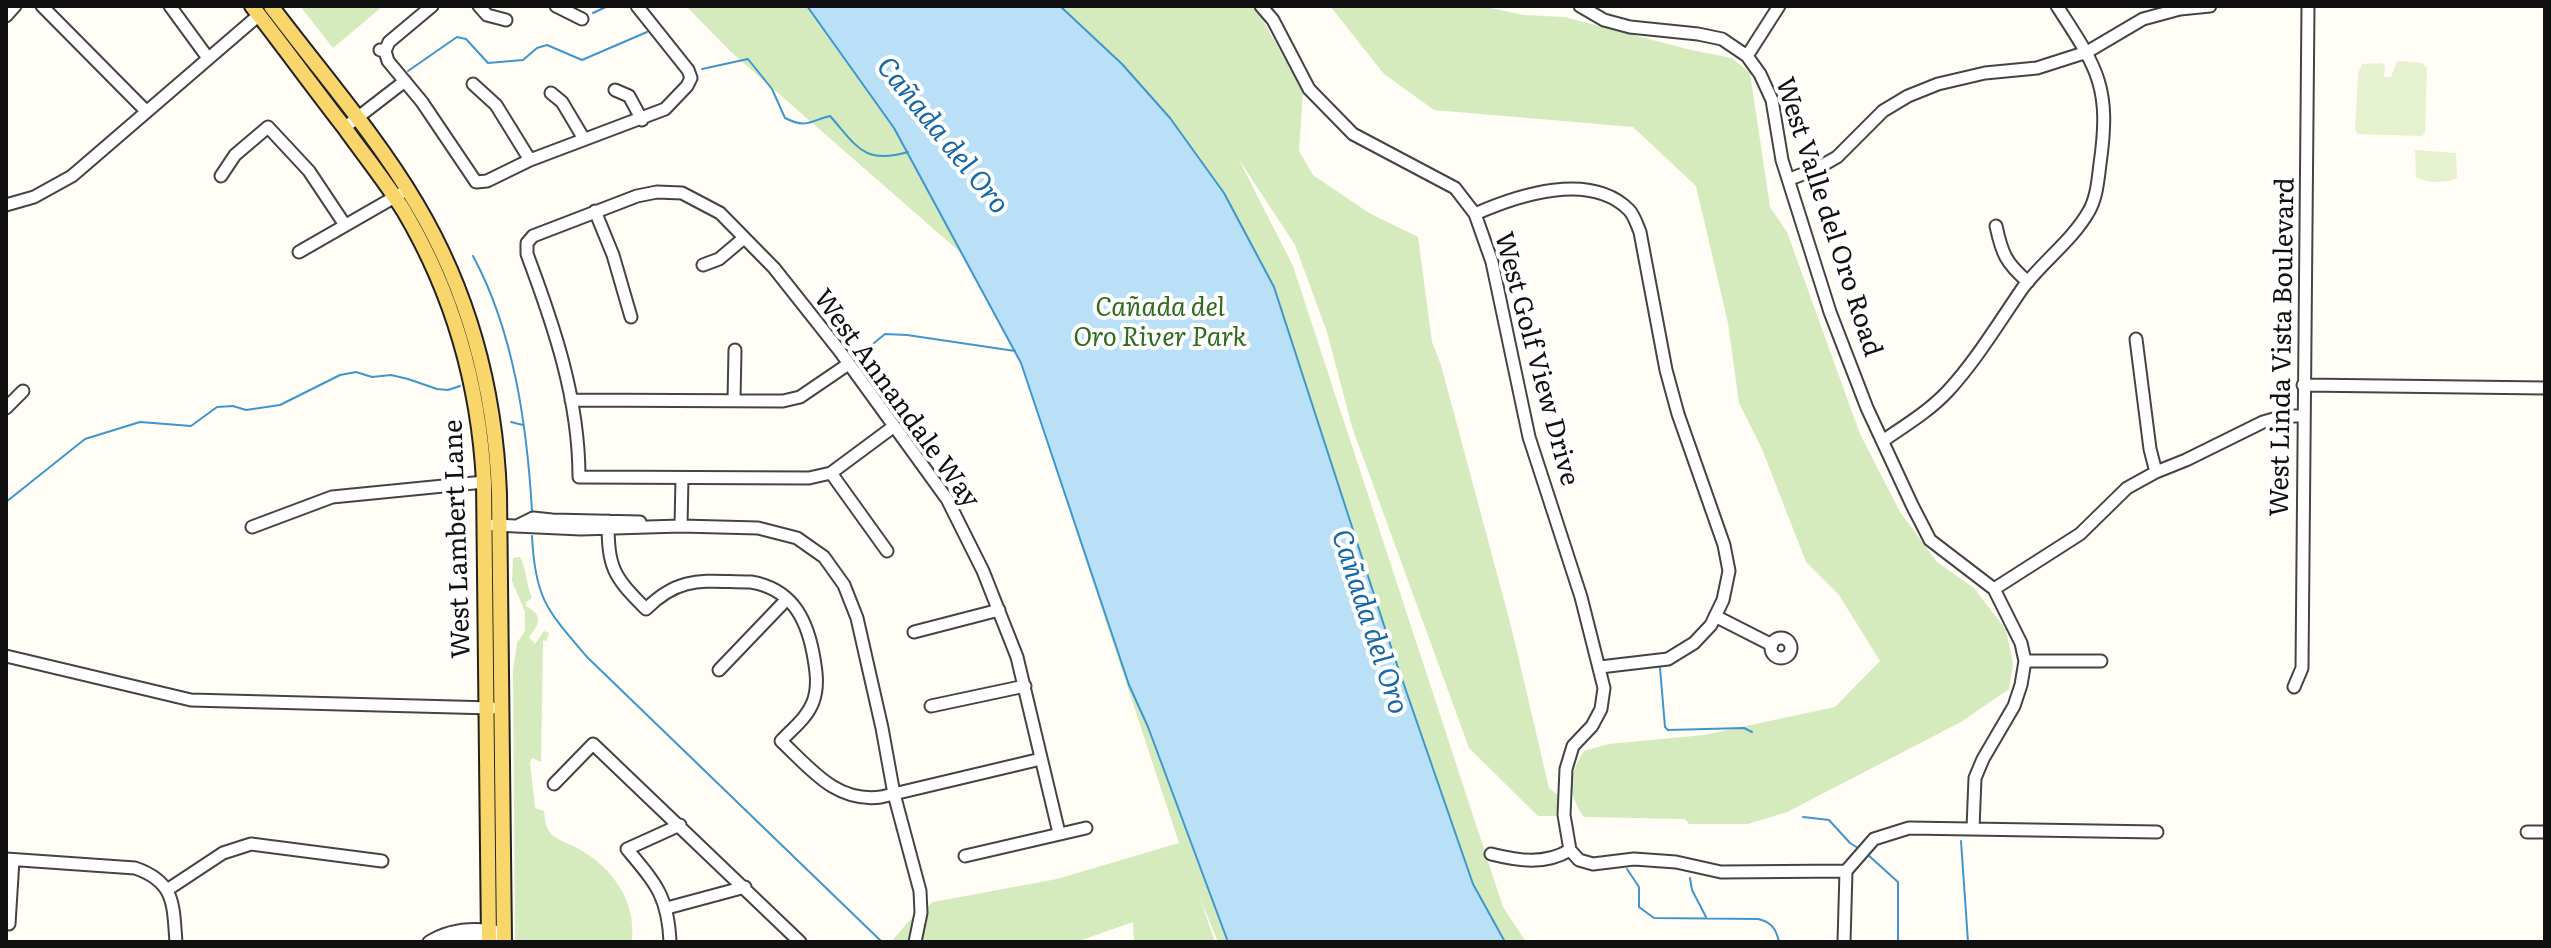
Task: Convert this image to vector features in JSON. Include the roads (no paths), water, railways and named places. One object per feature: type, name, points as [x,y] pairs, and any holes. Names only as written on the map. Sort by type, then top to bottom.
[{"type":"main road","name":"West Lambert Lane","points":[[260,9],[350,123],[446,260],[478,347],[495,431],[495,937]]},
{"type":"main road","name":"West Lambert Lane","points":[[402,194],[457,329],[472,386],[484,482],[493,525]]},
{"type":"street","points":[[6,16],[15,6]]},
{"type":"street","points":[[42,6],[146,111]]},
{"type":"street","points":[[170,6],[208,58]]},
{"type":"street","points":[[432,6],[383,50],[388,61],[440,127],[475,185],[530,160],[665,109],[691,80],[688,70],[637,6]]},
{"type":"street","points":[[479,6],[487,15],[506,20]]},
{"type":"street","points":[[556,6],[582,19]]},
{"type":"street","name":"West Golf View Drive","points":[[1261,6],[1273,20],[1309,89],[1353,134],[1455,188],[1475,214],[1492,262],[1529,437],[1581,597],[1604,688],[1601,709],[1592,726],[1573,746],[1566,769],[1564,815],[1570,850]]},
{"type":"street","name":"West Valle del Oro Road","points":[[1580,6],[1617,24],[1722,39],[1747,56],[1760,74],[1772,100],[1782,160],[1806,239],[1867,408],[1930,540],[1994,589],[2012,621],[2025,661]]},
{"type":"street","points":[[1747,56],[1779,6]]},
{"type":"street","points":[[1884,440],[1946,394],[2028,282],[2090,209],[2097,189],[2104,137],[2100,78],[2057,6]]},
{"type":"street","points":[[1790,179],[1837,157],[1883,111],[1908,96],[1938,84],[1985,73],[2037,68],[2087,52],[2143,19],[2180,9],[2210,6]]},
{"type":"street","name":"West Linda Vista Boulevard","points":[[2294,687],[2302,668],[2308,6]]},
{"type":"street","points":[[6,205],[34,197],[72,176],[260,9]]},
{"type":"street","points":[[350,123],[405,81]]},
{"type":"street","points":[[473,84],[496,105],[530,160]]},
{"type":"street","points":[[615,90],[629,96],[642,120]]},
{"type":"street","points":[[551,93],[562,102],[584,139]]},
{"type":"street","points":[[221,176],[235,155],[268,127],[309,171],[345,225]]},
{"type":"street","points":[[1475,214],[1525,195],[1579,190],[1606,194],[1631,211],[1640,232],[1666,370],[1678,414],[1724,545],[1729,571],[1723,600],[1694,643],[1668,659],[1600,667]]},
{"type":"street","name":"West Annandale Way","points":[[571,400],[560,344],[521,242],[595,211],[657,192],[682,193],[720,213],[774,268],[839,350],[947,499],[999,610],[1025,686],[1059,833]]},
{"type":"street","points":[[299,252],[402,194]]},
{"type":"street","points":[[595,211],[613,255],[631,317]]},
{"type":"street","points":[[1996,226],[2001,253],[2028,282]]},
{"type":"street","points":[[703,265],[719,259],[744,238]]},
{"type":"street","points":[[2136,339],[2150,449],[2156,472]]},
{"type":"street","points":[[734,400],[735,350]]},
{"type":"street","points":[[847,365],[800,397],[783,401],[571,400],[579,477],[809,478],[831,473],[893,427]]},
{"type":"street","points":[[2303,385],[2545,388]]},
{"type":"street","points":[[6,408],[23,391]]},
{"type":"street","points":[[1994,589],[2080,534],[2127,488],[2263,422],[2284,416],[2304,416]]},
{"type":"street","points":[[831,473],[887,551]]},
{"type":"street","points":[[681,526],[682,478]]},
{"type":"street","points":[[252,527],[332,497],[484,482]]},
{"type":"street","points":[[493,525],[530,528],[608,525],[767,529],[797,538],[824,557],[836,571],[851,600],[898,794],[921,903],[915,942]]},
{"type":"street","points":[[608,525],[612,569],[619,581],[646,609],[670,588],[690,582],[762,584],[787,599],[804,619],[809,631],[817,681],[814,701],[808,713],[781,741],[839,792],[864,798],[898,794],[1041,759]]},
{"type":"street","points":[[719,670],[787,599]]},
{"type":"street","points":[[914,632],[999,610]]},
{"type":"street","points":[[1715,616],[1772,645]]},
{"type":"street","points":[[6,656],[191,700],[496,708]]},
{"type":"street","points":[[1973,828],[1975,778],[2014,706],[2025,661],[2101,661]]},
{"type":"street","points":[[931,706],[1025,686]]},
{"type":"street","points":[[554,784],[593,744],[800,942]]},
{"type":"street","points":[[670,942],[667,908],[654,883],[627,849],[680,825]]},
{"type":"street","points":[[965,856],[1086,828]]},
{"type":"street","points":[[1844,942],[1846,871],[1874,839],[1909,828],[2157,832]]},
{"type":"street","points":[[2527,832],[2545,832]]},
{"type":"street","points":[[167,890],[223,853],[251,844],[382,861]]},
{"type":"street","points":[[1491,854],[1517,861],[1539,860],[1557,858],[1570,850],[1579,860],[1593,864],[1634,859],[1676,862],[1721,872],[1846,871]]},
{"type":"street","points":[[9,924],[9,860],[135,868],[156,878],[167,890],[175,913],[176,942]]},
{"type":"street","points":[[667,908],[745,887]]},
{"type":"street","points":[[429,942],[451,931],[495,937]]},
{"type":"street","points":[[441,942],[495,937]]},
{"type":"water","name":"Cañada del Oro River Park","points":[[807,6],[1060,6],[1122,64],[1170,118],[1224,193],[1274,287],[1394,656],[1473,884],[1505,942],[1228,942],[1148,727],[1129,685],[1021,363],[894,128]]},
{"type":"waterway","points":[[593,13],[608,6]]},
{"type":"waterway","points":[[408,71],[457,37],[466,39],[488,63],[523,60],[537,48],[547,45],[582,60],[647,32]]},
{"type":"waterway","points":[[702,69],[748,59],[772,89],[785,118],[803,124],[830,116],[862,150],[881,156],[908,152]]},
{"type":"waterway","points":[[473,256],[499,316],[516,380],[532,511]]},
{"type":"waterway","points":[[852,361],[885,334],[1015,351]]},
{"type":"waterway","points":[[6,502],[85,439],[140,422],[191,426],[217,407],[233,406],[246,410],[280,405],[340,375],[356,372],[372,377],[391,375],[437,389],[448,390],[460,386]]},
{"type":"waterway","points":[[511,422],[523,425]]},
{"type":"waterway","points":[[532,536],[540,590],[553,615],[587,657],[882,942]]},
{"type":"waterway","points":[[1660,668],[1665,727],[1668,730],[1744,728],[1752,732]]},
{"type":"waterway","points":[[1803,817],[1829,820],[1858,848]]},
{"type":"waterway","points":[[1961,841],[1968,942]]},
{"type":"waterway","points":[[1867,854],[1898,882],[1898,942]]},
{"type":"waterway","points":[[1627,869],[1639,887],[1639,907],[1654,918],[1758,919],[1772,926],[1779,942]]},
{"type":"waterway","points":[[1690,878],[1692,890],[1706,917]]},
{"type":"water label","name":"Cañada del Oro","points":[[942,136]]},
{"type":"water label","name":"Cañada del Oro","points":[[1369,622]]}]
